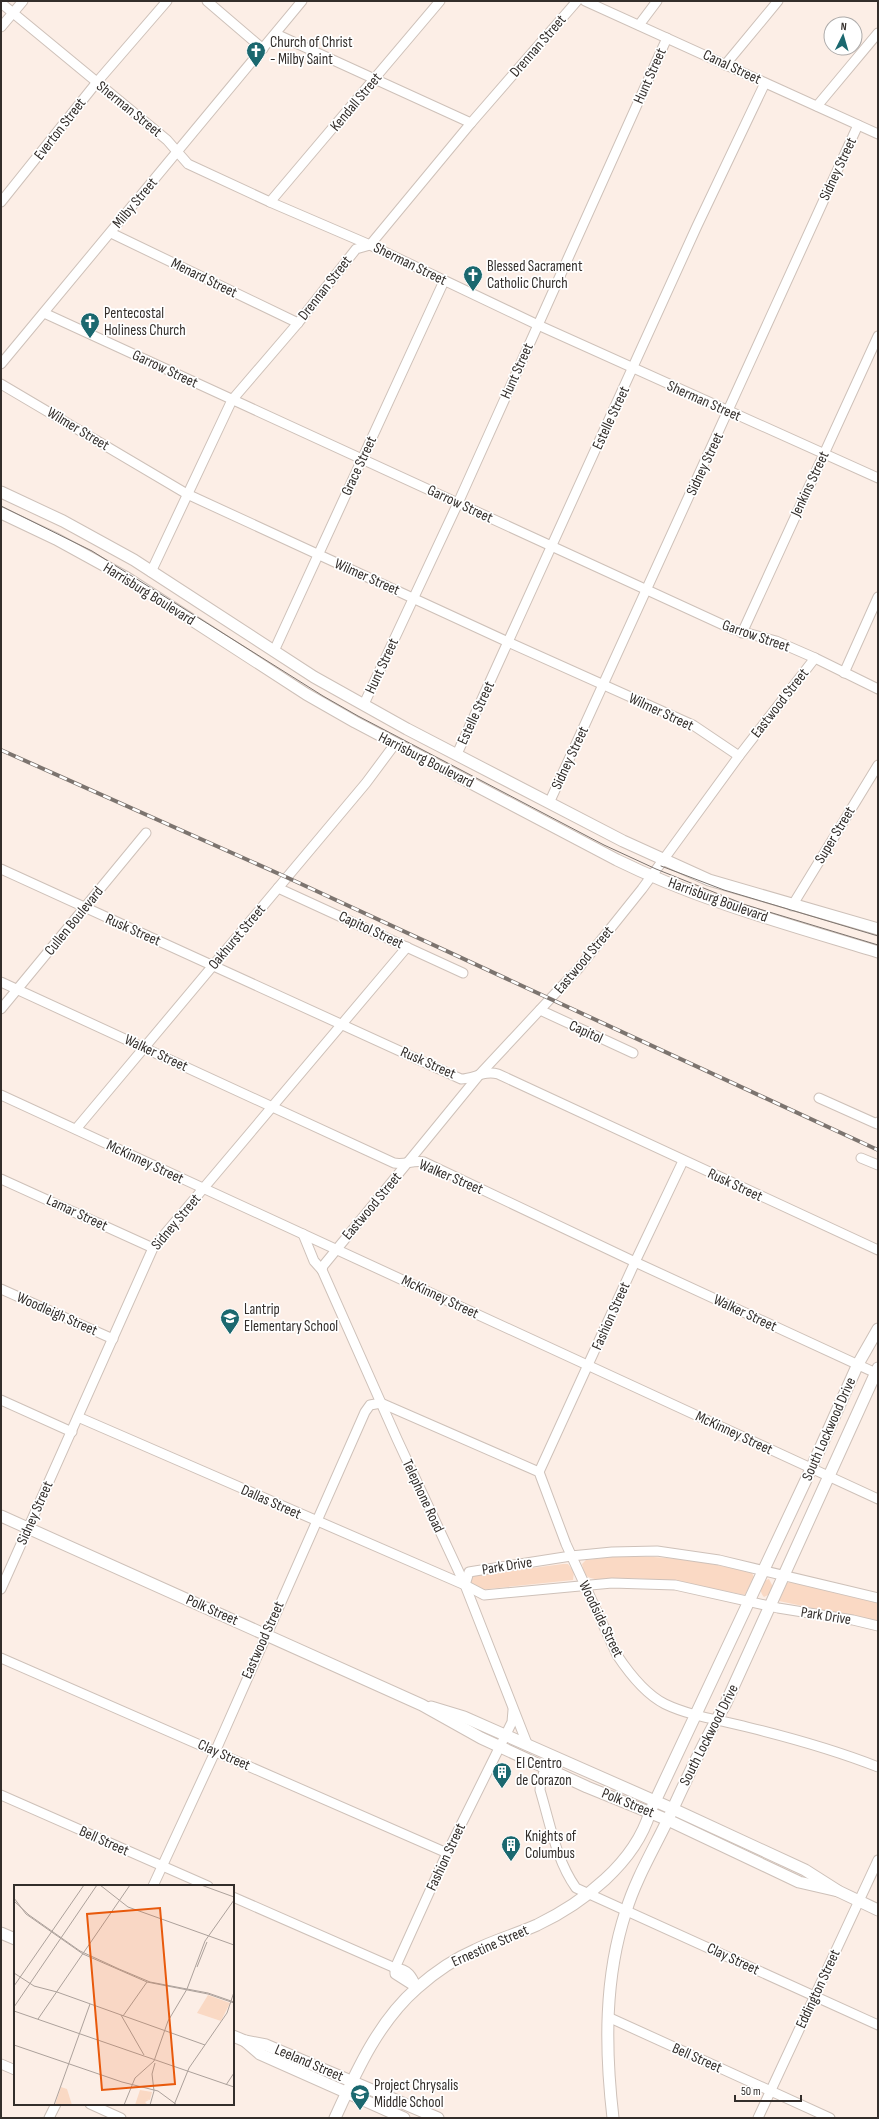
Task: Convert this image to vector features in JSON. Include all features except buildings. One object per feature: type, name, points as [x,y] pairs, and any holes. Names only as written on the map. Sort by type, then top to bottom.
[{"type":"main road","name":"Harrisburg Boulevard","points":[[1,492],[63,521],[151,572],[314,677],[407,729],[663,860],[709,880],[792,906],[877,927]]},
{"type":"main road","name":"Harrisburg Boulevard","points":[[1,513],[56,539],[127,578],[306,694],[396,744],[651,876],[744,912],[878,952]]},
{"type":"main road","name":"South Lockwood Drive","points":[[650,1812],[858,1364],[878,1329]]},
{"type":"main road","name":"South Lockwood Drive","points":[[613,2118],[608,2070],[608,2018],[611,1977],[626,1910],[673,1808],[716,1719],[725,1705],[828,1476],[877,1372]]},
{"type":"main road","name":"Polk Street","points":[[1,1516],[422,1705],[450,1722],[545,1768],[668,1820],[799,1882],[838,1892]]},
{"type":"main road","name":"Polk Street","points":[[422,1705],[464,1717],[655,1802],[673,1808],[804,1870],[838,1892],[878,1910]]},
{"type":"main road","name":"Ernestine Street","points":[[335,2118],[352,2081],[382,2029],[417,1988],[448,1964],[475,1950],[556,1915],[587,1894],[625,1858],[646,1824],[650,1812]]},
{"type":"main road","points":[[1,1933],[14,1939]]},
{"type":"main road","name":"Leeland Street","points":[[234,2036],[245,2041],[266,2045],[438,2118]]},
{"type":"main road","name":"Leeland Street","points":[[245,2041],[260,2054],[404,2118]]},
{"type":"street","points":[[1,27],[23,1]]},
{"type":"street","name":"Everton Street","points":[[1,202],[96,82],[167,1]]},
{"type":"street","points":[[207,1],[266,45]]},
{"type":"street","name":"Milby Street","points":[[1,364],[4,354],[44,313],[302,1]]},
{"type":"street","name":"Kendall Street","points":[[270,202],[440,1]]},
{"type":"street","name":"Drennan Street","points":[[151,572],[232,400],[298,323],[356,249],[370,245],[471,123],[577,1]]},
{"type":"street","name":"Canal Street","points":[[585,1],[878,134]]},
{"type":"street","points":[[639,25],[657,1]]},
{"type":"street","points":[[725,65],[778,1]]},
{"type":"street","name":"Sherman Street","points":[[1,4],[167,140],[188,164],[270,202],[370,245],[538,325],[728,412],[878,478]]},
{"type":"street","points":[[817,106],[878,33]]},
{"type":"street","points":[[276,34],[471,123]]},
{"type":"street","name":"Hunt Street","points":[[364,704],[458,503],[667,38]]},
{"type":"street","name":"Estelle Street","points":[[457,754],[634,369],[697,226],[765,83]]},
{"type":"street","name":"Sidney Street","points":[[550,801],[858,125]]},
{"type":"street","name":"Menard Street","points":[[110,232],[298,323]]},
{"type":"street","name":"Grace Street","points":[[274,651],[444,281]]},
{"type":"street","name":"Garrow Street","points":[[44,313],[742,633],[776,641],[815,658],[878,689]]},
{"type":"street","name":"Jenkins Street","points":[[742,633],[878,336]]},
{"type":"street","name":"Wilmer Street","points":[[1,384],[187,494],[692,725],[739,756]]},
{"type":"street","points":[[844,673],[878,597]]},
{"type":"street","name":"Eastwood Street","points":[[336,1249],[480,1074],[578,969],[651,876],[739,756],[815,658]]},
{"type":"street","name":"Oakhurst Street","points":[[76,1130],[366,783],[396,744]]},
{"type":"street","name":"Super Street","points":[[792,906],[878,765]]},
{"type":"street","name":"Cullen Boulevard","points":[[1,1009],[146,833]]},
{"type":"street","name":"Rusk Street","points":[[1,869],[461,1078],[469,1079],[480,1074],[492,1072],[498,1074],[878,1250]]},
{"type":"street","name":"Capitol Street","points":[[278,888],[463,973]]},
{"type":"street","name":"Sidney Street","points":[[1,1589],[153,1248],[408,947]]},
{"type":"street","name":"Walker Street","points":[[1,982],[274,1106],[394,1163],[402,1165],[415,1161],[424,1162],[635,1262],[877,1372]]},
{"type":"street","name":"Capitol","points":[[540,1010],[632,1053]]},
{"type":"street","name":"McKinney Street","points":[[1,1096],[336,1249],[878,1500]]},
{"type":"street","points":[[818,1098],[877,1124],[878,1122]]},
{"type":"street","points":[[861,1158],[878,1165]]},
{"type":"street","name":"Fashion Street","points":[[539,1472],[683,1161]]},
{"type":"street","name":"Lamar Street","points":[[1,1179],[153,1248]]},
{"type":"street","name":"Telephone Road","points":[[303,1234],[314,1261],[322,1270],[381,1403],[465,1585],[528,1746]]},
{"type":"street","points":[[322,1270],[325,1262],[336,1249]]},
{"type":"street","name":"Woodleigh Street","points":[[1,1289],[113,1339]]},
{"type":"street","points":[[1,1400],[72,1432]]},
{"type":"street","points":[[381,1403],[539,1472]]},
{"type":"street","name":"Eastwood Street","points":[[153,1885],[215,1752],[365,1412],[370,1405],[381,1403]]},
{"type":"street","name":"Dallas Street","points":[[78,1417],[465,1585]]},
{"type":"street","name":"Woodside Street","points":[[539,1472],[571,1556],[608,1638],[628,1671],[644,1688],[664,1704],[845,1754],[878,1767]]},
{"type":"street","name":"Park Drive","points":[[878,1598],[719,1560],[658,1551],[612,1552],[571,1556],[475,1571],[470,1572],[465,1585],[484,1595],[584,1585],[641,1583],[675,1585],[770,1606],[853,1620],[878,1626]]},
{"type":"street","name":"Clay Street","points":[[1,1658],[447,1853]]},
{"type":"street","points":[[499,1747],[512,1722],[514,1709]]},
{"type":"street","name":"Fashion Street","points":[[394,1968],[447,1853],[499,1747]]},
{"type":"street","points":[[550,1756],[545,1768],[540,1790],[566,1875],[576,1888],[587,1894]]},
{"type":"street","name":"Bell Street","points":[[1,1795],[206,1885]]},
{"type":"street","name":"Eddington Street","points":[[758,2118],[878,1860]]},
{"type":"street","name":"Clay Street","points":[[587,1894],[626,1910],[878,2025]]},
{"type":"street","points":[[234,1897],[394,1968],[396,1974],[417,1988]]},
{"type":"street","name":"Bell Street","points":[[608,2018],[771,2090],[830,2118]]},
{"type":"street","points":[[1,2064],[14,2070]]},
{"type":"street","points":[[49,2118],[56,2105]]},
{"type":"street","points":[[92,2105],[120,2118]]},
{"type":"shaded area","points":[[619,1556],[670,1558],[702,1562],[752,1573],[754,1577],[745,1595],[670,1581],[640,1578],[604,1580],[594,1579],[585,1575],[582,1564],[586,1560]]},
{"type":"shaded area","points":[[568,1564],[574,1572],[573,1580],[478,1590],[468,1580],[472,1576]]},
{"type":"shaded area","points":[[769,1579],[773,1587],[770,1594],[764,1597],[761,1592],[761,1586],[766,1580]]},
{"type":"shaded area","points":[[790,1582],[878,1603],[878,1622],[779,1601],[787,1583]]},
{"type":"tram line","points":[[1,506],[92,551],[323,696],[358,716],[604,845],[656,869],[746,905],[878,945]]},
{"type":"tram line","points":[[661,866],[724,890],[878,936]]},
{"type":"railway","points":[[1,750],[286,877],[878,1150]]},
{"type":"place","name":"Church of Christ - Milby Saint","points":[[256,68]]},
{"type":"place","name":"Blessed Sacrament Catholic Church","points":[[473,292]]},
{"type":"place","name":"Pentecostal Holiness Church","points":[[90,339]]},
{"type":"place","name":"Lantrip Elementary School","points":[[230,1335]]},
{"type":"place","name":"El Centro de Corazon","points":[[502,1789]]},
{"type":"place","name":"Knights of Columbus","points":[[511,1862]]},
{"type":"place","name":"Project Chrysalis Middle School","points":[[360,2111]]}]
